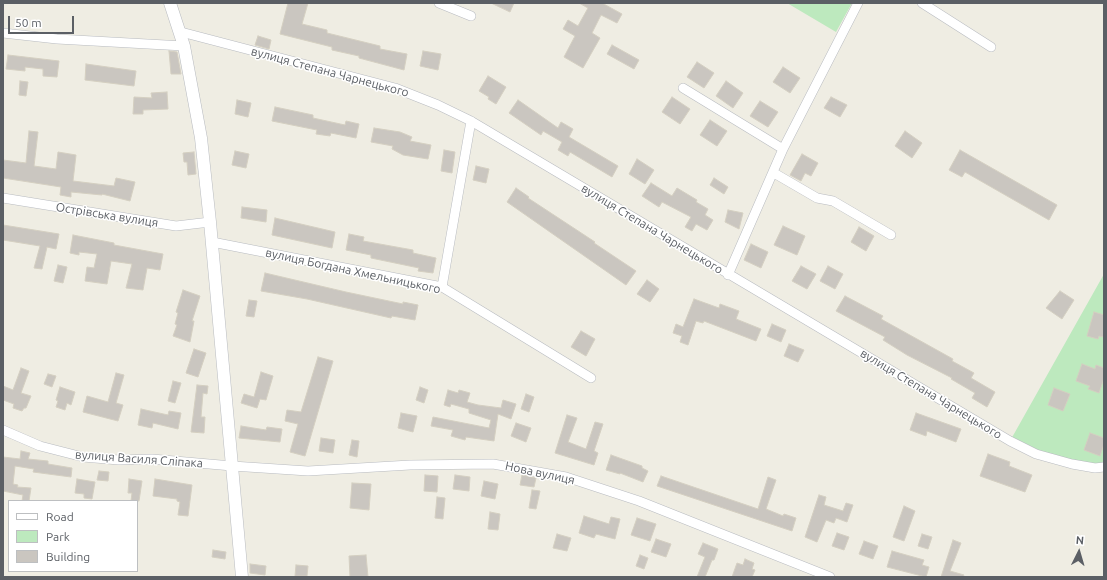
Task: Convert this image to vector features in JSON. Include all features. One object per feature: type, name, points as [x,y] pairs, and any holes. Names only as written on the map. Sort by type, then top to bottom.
[{"type":"street","points":[[170,3],[181,32],[201,138],[212,242],[242,577]]},
{"type":"street","points":[[439,3],[471,16]]},
{"type":"street","points":[[728,275],[774,173],[783,149],[858,3]]},
{"type":"street","points":[[922,3],[992,47]]},
{"type":"street","name":"вулиця Степана Чарнецького","points":[[181,32],[395,88],[438,105],[471,121],[728,275],[1010,441],[1036,454],[1072,464],[1095,468],[1104,467]]},
{"type":"street","points":[[3,33],[57,39],[184,46]]},
{"type":"street","points":[[683,88],[783,149]]},
{"type":"street","points":[[442,287],[471,121]]},
{"type":"street","points":[[774,173],[817,198],[833,201],[891,235]]},
{"type":"street","name":"Острівська вулиця","points":[[3,198],[176,226],[210,222]]},
{"type":"street","name":"вулиця Богдана Хмельницького","points":[[212,242],[442,287],[591,378]]},
{"type":"street","name":"вулиця Василя Сліпака","points":[[3,430],[40,446],[83,457],[119,460],[152,459],[232,466]]},
{"type":"street","name":"Нова вулиця","points":[[232,466],[308,471],[410,465],[493,464],[566,477],[639,501],[830,577]]},
{"type":"green space","points":[[787,3],[852,3],[836,32]]},
{"type":"green space","points":[[1104,274],[1104,467],[1095,468],[1010,441]]},
{"type":"building","points":[[288,3],[308,3],[302,24],[327,30],[327,33],[380,46],[380,49],[407,54],[404,70],[359,58],[359,56],[332,50],[332,47],[280,34]]},
{"type":"building","points":[[491,3],[514,3],[510,12]]},
{"type":"building","points":[[579,3],[602,3],[622,14],[617,23],[601,15],[592,33],[600,38],[583,68],[564,57],[575,36],[563,29],[568,20],[578,26],[588,8]]},
{"type":"building","points":[[258,36],[271,40],[269,49],[255,45]]},
{"type":"building","points":[[612,45],[639,60],[634,69],[607,54]]},
{"type":"building","points":[[169,51],[177,52],[181,74],[171,74]]},
{"type":"building","points":[[423,51],[441,54],[438,70],[420,66]]},
{"type":"building","points":[[8,55],[59,61],[57,77],[43,76],[43,69],[25,67],[25,71],[6,69]]},
{"type":"building","points":[[697,62],[714,73],[704,88],[687,77]]},
{"type":"building","points":[[86,64],[136,71],[134,86],[85,80]]},
{"type":"building","points":[[783,67],[800,78],[790,93],[773,82]]},
{"type":"building","points":[[488,76],[506,87],[496,104],[488,99],[489,97],[479,91]]},
{"type":"building","points":[[20,81],[28,82],[26,96],[19,95]]},
{"type":"building","points":[[726,81],[743,93],[733,108],[716,96]]},
{"type":"building","points":[[167,92],[168,109],[143,110],[143,114],[133,114],[134,97],[152,98],[151,93]]},
{"type":"building","points":[[672,97],[690,109],[680,124],[662,112]]},
{"type":"building","points":[[831,97],[847,105],[840,117],[824,108]]},
{"type":"building","points":[[237,100],[251,103],[248,117],[235,114]]},
{"type":"building","points":[[518,100],[558,128],[561,122],[573,129],[569,137],[618,166],[612,177],[570,152],[568,156],[558,150],[562,142],[543,131],[541,135],[509,113]]},
{"type":"building","points":[[760,101],[778,112],[768,127],[750,116]]},
{"type":"building","points":[[275,107],[313,115],[313,118],[345,125],[346,121],[359,124],[356,138],[331,133],[330,136],[316,134],[317,130],[272,121]]},
{"type":"building","points":[[710,120],[727,131],[717,146],[700,135]]},
{"type":"building","points":[[374,128],[400,132],[412,137],[410,141],[431,145],[428,159],[403,155],[392,149],[393,146],[371,142]]},
{"type":"building","points":[[29,131],[38,132],[34,166],[56,169],[58,152],[76,155],[73,181],[114,186],[116,178],[135,182],[130,201],[102,194],[71,192],[71,197],[60,195],[61,187],[3,178],[3,160],[26,163]]},
{"type":"building","points":[[905,131],[922,143],[912,158],[895,146]]},
{"type":"building","points":[[444,150],[455,152],[452,173],[441,171]]},
{"type":"building","points":[[960,150],[1057,205],[1049,220],[965,172],[962,177],[949,170]]},
{"type":"building","points":[[235,151],[249,154],[246,168],[232,165]]},
{"type":"building","points":[[194,152],[196,174],[188,175],[187,162],[184,162],[183,153]]},
{"type":"building","points":[[802,154],[818,163],[811,176],[805,173],[801,181],[790,175]]},
{"type":"building","points":[[637,159],[654,170],[645,184],[629,174]]},
{"type":"building","points":[[476,166],[489,169],[486,183],[473,180]]},
{"type":"building","points":[[714,178],[728,187],[724,194],[710,185]]},
{"type":"building","points":[[651,183],[672,196],[677,188],[697,200],[696,202],[708,209],[705,215],[713,220],[707,230],[696,224],[692,231],[685,227],[691,217],[662,202],[659,207],[642,196]]},
{"type":"building","points":[[516,188],[529,197],[528,198],[636,271],[626,285],[507,202]]},
{"type":"building","points":[[242,207],[267,210],[266,222],[241,218]]},
{"type":"building","points":[[728,210],[743,213],[739,229],[725,222]]},
{"type":"building","points":[[275,218],[335,232],[332,248],[272,235]]},
{"type":"building","points":[[3,225],[59,234],[56,249],[47,247],[42,269],[34,268],[40,246],[3,240]]},
{"type":"building","points":[[783,226],[805,236],[797,255],[774,245]]},
{"type":"building","points":[[859,227],[874,236],[866,251],[851,242]]},
{"type":"building","points":[[349,234],[364,237],[363,241],[413,250],[413,253],[436,258],[433,273],[418,271],[419,268],[371,258],[371,255],[346,250]]},
{"type":"building","points":[[73,235],[114,243],[114,245],[163,254],[160,270],[147,268],[143,290],[126,288],[132,264],[111,261],[107,284],[85,281],[87,267],[94,268],[97,254],[79,252],[79,255],[70,253]]},
{"type":"building","points":[[751,244],[768,252],[761,268],[744,260]]},
{"type":"building","points":[[58,265],[67,267],[63,283],[54,281]]},
{"type":"building","points":[[801,266],[816,274],[807,289],[792,281]]},
{"type":"building","points":[[828,266],[843,274],[835,289],[820,281]]},
{"type":"building","points":[[265,273],[403,304],[403,302],[418,305],[415,320],[392,316],[391,318],[307,299],[261,291]]},
{"type":"building","points":[[647,280],[659,289],[650,302],[637,294]]},
{"type":"building","points":[[183,290],[200,296],[192,321],[194,321],[190,342],[173,336],[177,325],[175,324],[178,313],[176,312]]},
{"type":"building","points":[[1060,291],[1074,300],[1062,319],[1046,308]]},
{"type":"building","points":[[845,296],[883,316],[881,319],[953,359],[952,361],[974,373],[971,378],[995,392],[987,407],[972,398],[975,393],[951,379],[952,378],[907,355],[883,340],[885,337],[836,311]]},
{"type":"building","points":[[694,299],[719,308],[720,304],[739,311],[736,319],[761,329],[756,341],[704,321],[703,323],[696,321],[688,345],[680,342],[682,336],[673,333],[676,324],[683,327]]},
{"type":"building","points":[[249,300],[257,301],[254,317],[246,316]]},
{"type":"building","points":[[1094,312],[1104,315],[1104,337],[1099,336],[1098,339],[1087,336]]},
{"type":"building","points":[[772,324],[786,330],[781,342],[767,336]]},
{"type":"building","points":[[581,331],[595,339],[586,356],[571,347]]},
{"type":"building","points":[[789,344],[804,350],[798,362],[784,356]]},
{"type":"building","points":[[194,349],[206,353],[198,377],[186,373]]},
{"type":"building","points":[[318,357],[333,361],[305,456],[290,452],[298,424],[285,421],[287,410],[301,412]]},
{"type":"building","points":[[1082,364],[1095,369],[1096,365],[1104,368],[1104,378],[1099,393],[1088,389],[1090,386],[1076,381]]},
{"type":"building","points":[[21,368],[29,371],[21,393],[31,396],[26,408],[22,411],[13,408],[14,404],[3,400],[3,386],[13,390]]},
{"type":"building","points":[[261,372],[273,376],[266,400],[260,399],[257,408],[241,403],[244,394],[254,397]]},
{"type":"building","points":[[116,373],[124,375],[116,403],[123,405],[118,421],[83,412],[87,396],[108,402]]},
{"type":"building","points":[[48,374],[56,376],[52,387],[44,384]]},
{"type":"building","points":[[173,381],[181,383],[175,403],[168,401]]},
{"type":"building","points":[[197,385],[208,386],[207,394],[203,393],[201,417],[205,417],[204,433],[191,432]]},
{"type":"building","points":[[60,387],[75,392],[71,405],[67,403],[65,410],[56,407],[58,401],[56,400]]},
{"type":"building","points":[[420,387],[428,390],[424,403],[416,400]]},
{"type":"building","points":[[1054,388],[1070,394],[1063,411],[1048,405]]},
{"type":"building","points":[[448,390],[458,393],[459,390],[470,393],[467,402],[478,405],[501,408],[503,400],[516,404],[511,419],[498,414],[494,441],[466,437],[465,440],[451,436],[453,430],[431,426],[433,417],[489,428],[491,420],[469,413],[469,409],[451,404],[450,407],[444,405]]},
{"type":"building","points":[[526,394],[534,397],[529,412],[521,409]]},
{"type":"building","points":[[141,409],[168,415],[169,411],[181,413],[178,429],[153,423],[152,428],[138,425]]},
{"type":"building","points":[[401,413],[417,416],[413,432],[398,428]]},
{"type":"building","points":[[916,413],[961,429],[956,442],[927,431],[926,436],[910,430]]},
{"type":"building","points":[[567,415],[577,418],[568,442],[586,449],[595,422],[603,424],[594,451],[598,453],[594,465],[555,453]]},
{"type":"building","points":[[516,423],[531,428],[526,442],[511,436]]},
{"type":"building","points":[[241,426],[266,430],[267,427],[282,429],[280,442],[239,438]]},
{"type":"building","points":[[1090,433],[1104,438],[1104,444],[1100,456],[1084,450]]},
{"type":"building","points":[[321,438],[335,440],[333,453],[319,451]]},
{"type":"building","points":[[352,440],[359,441],[357,457],[349,455]]},
{"type":"building","points":[[21,451],[30,453],[28,459],[48,461],[48,464],[72,468],[71,477],[33,472],[34,469],[15,466],[13,484],[18,485],[17,487],[31,488],[29,500],[22,500],[23,495],[3,491],[3,457],[20,459]]},
{"type":"building","points":[[988,454],[1010,462],[1009,466],[1032,475],[1025,492],[980,476]]},
{"type":"building","points":[[611,455],[642,466],[642,468],[648,471],[643,482],[620,473],[606,470]]},
{"type":"building","points":[[99,471],[109,472],[108,481],[97,480]]},
{"type":"building","points":[[425,475],[438,476],[437,492],[424,491]]},
{"type":"building","points":[[455,475],[470,477],[469,491],[453,489]]},
{"type":"building","points":[[522,475],[536,478],[534,487],[520,485]]},
{"type":"building","points":[[661,476],[758,509],[768,477],[776,480],[766,509],[783,516],[784,514],[796,518],[792,531],[657,486]]},
{"type":"building","points":[[77,479],[95,482],[92,499],[84,498],[84,494],[75,493]]},
{"type":"building","points":[[129,479],[142,481],[139,501],[131,500],[132,493],[128,493]]},
{"type":"building","points":[[155,479],[192,485],[188,516],[178,515],[180,502],[177,501],[177,499],[153,496]]},
{"type":"building","points":[[484,481],[498,484],[495,499],[481,496]]},
{"type":"building","points":[[352,483],[371,484],[369,510],[350,508]]},
{"type":"building","points":[[532,490],[540,491],[536,509],[529,508]]},
{"type":"building","points":[[819,495],[826,497],[824,505],[843,511],[846,503],[853,505],[847,522],[836,518],[834,523],[826,520],[817,542],[805,537]]},
{"type":"building","points":[[437,497],[445,498],[443,519],[435,518]]},
{"type":"building","points":[[904,506],[915,511],[904,541],[893,537]]},
{"type":"building","points":[[490,512],[500,514],[498,530],[488,529]]},
{"type":"building","points":[[584,516],[609,524],[611,517],[620,519],[615,539],[596,534],[594,538],[579,533]]},
{"type":"building","points":[[637,518],[656,524],[650,541],[631,535]]},
{"type":"building","points":[[837,533],[849,537],[844,550],[832,546]]},
{"type":"building","points":[[557,534],[571,538],[567,551],[553,548]]},
{"type":"building","points":[[922,534],[932,537],[928,549],[918,546]]},
{"type":"building","points":[[656,539],[671,544],[666,557],[651,552]]},
{"type":"building","points":[[953,540],[961,543],[950,571],[964,575],[963,577],[941,577]]},
{"type":"building","points":[[864,541],[878,546],[873,559],[859,554]]},
{"type":"building","points":[[703,543],[718,549],[705,577],[697,577],[705,557],[698,554]]},
{"type":"building","points":[[213,550],[226,552],[225,559],[212,557]]},
{"type":"building","points":[[892,551],[924,560],[922,565],[929,567],[926,577],[887,567]]},
{"type":"building","points":[[366,555],[368,577],[350,577],[349,556]]},
{"type":"building","points":[[640,555],[648,558],[644,569],[636,566]]},
{"type":"building","points":[[745,559],[754,563],[752,569],[755,570],[752,577],[732,577],[737,563],[743,565]]},
{"type":"building","points":[[250,564],[266,566],[265,575],[250,573]]},
{"type":"building","points":[[296,565],[308,566],[307,576],[295,576]]}]
